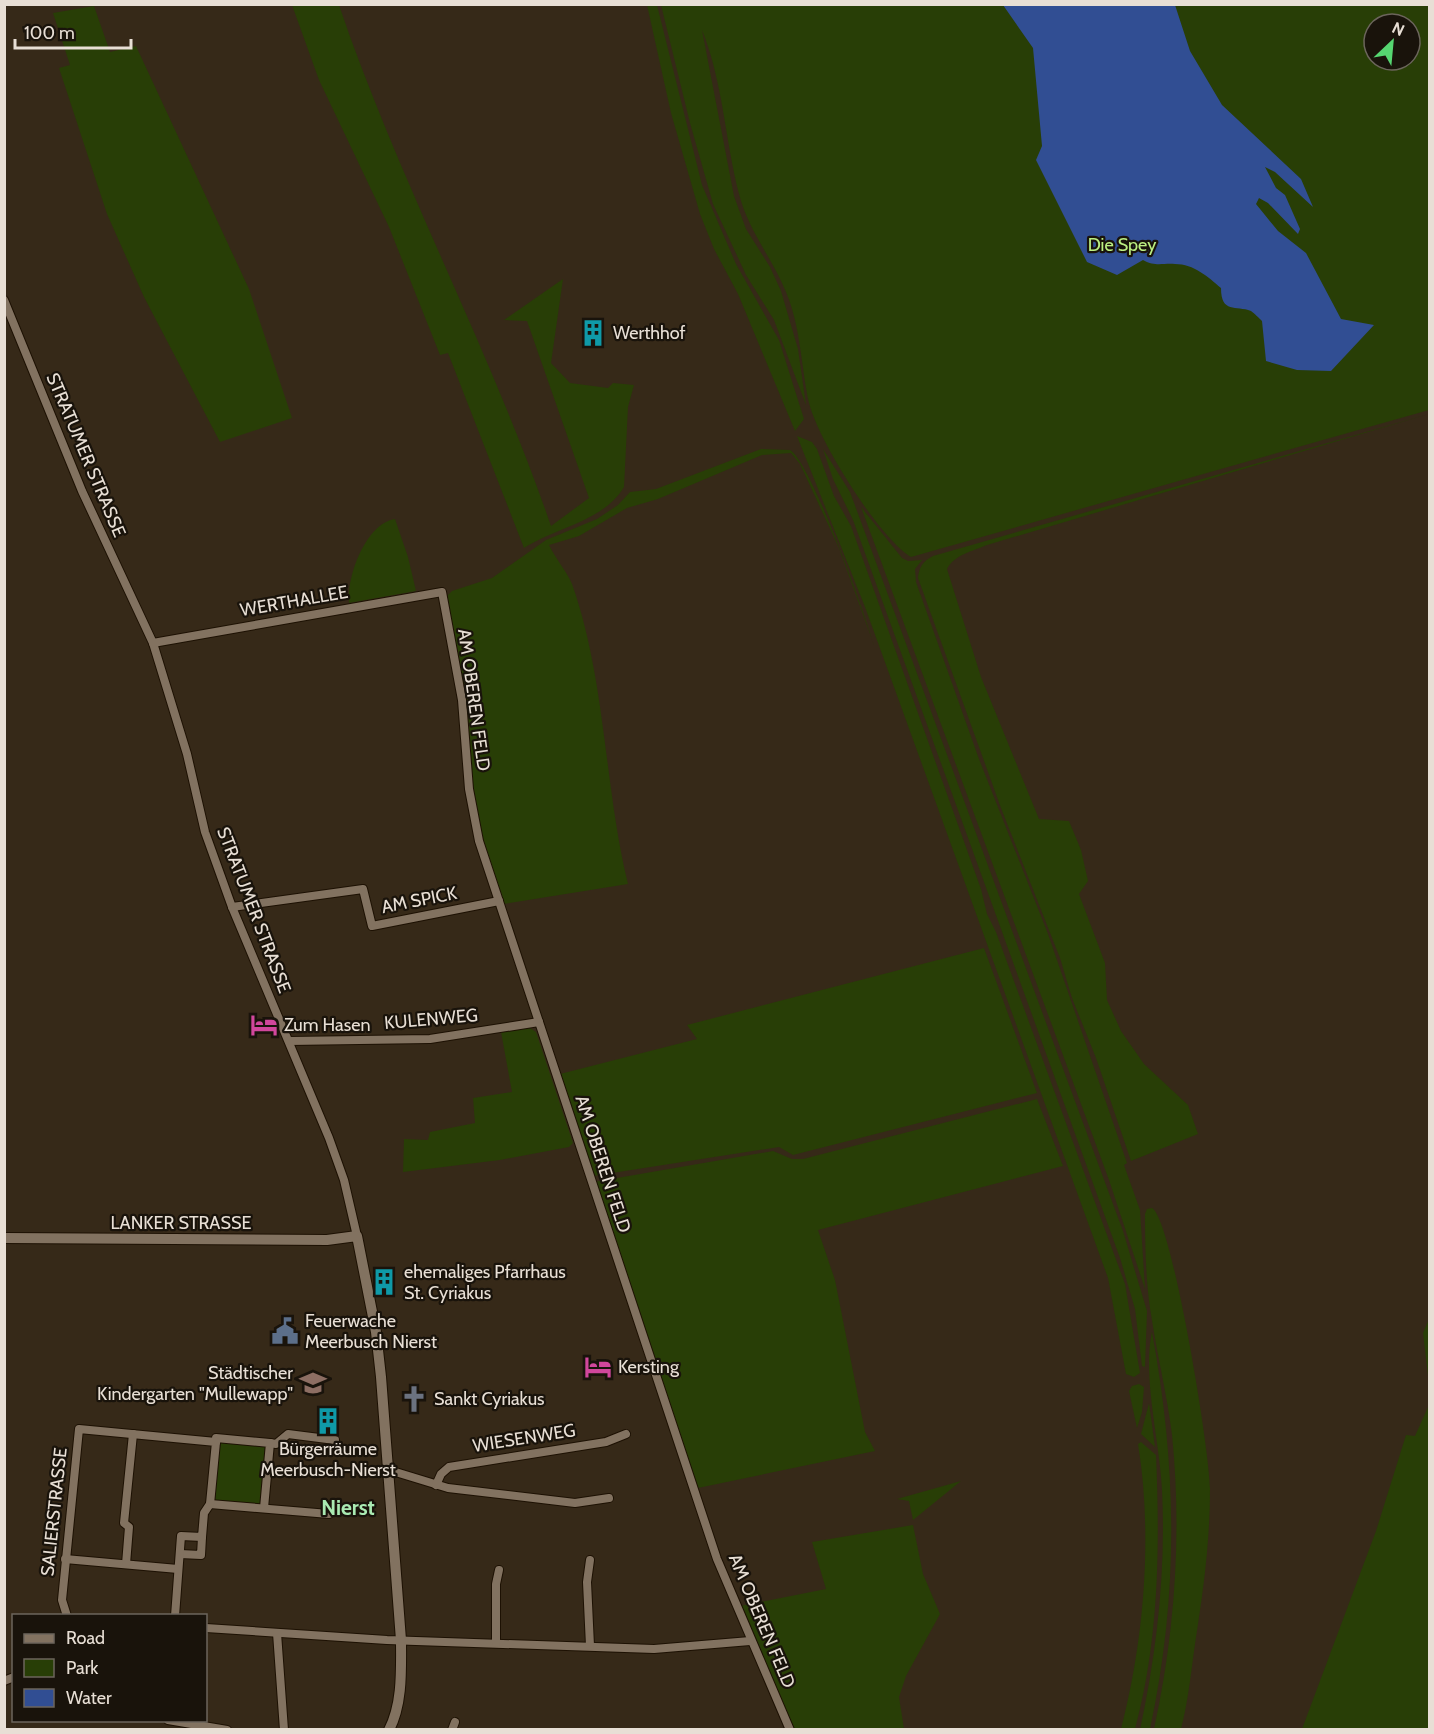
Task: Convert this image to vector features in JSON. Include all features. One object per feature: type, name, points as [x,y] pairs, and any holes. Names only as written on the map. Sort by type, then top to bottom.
[{"type":"street","name":"STRATUMER STRASSE","points":[[4,300],[82,491],[153,643],[187,754],[205,832],[232,907],[289,1041],[344,1180],[376,1332],[389,1470],[401,1640],[400,1677],[394,1716],[389,1730]]},
{"type":"street","name":"WERTHALLEE","points":[[153,643],[442,592]]},
{"type":"street","name":"AM OBEREN FELD","points":[[442,592],[462,700],[474,819],[499,901],[717,1559],[750,1641],[790,1730]]},
{"type":"street","name":"AM SPICK","points":[[232,907],[363,889],[372,926],[499,901]]},
{"type":"street","name":"KULENWEG","points":[[289,1041],[430,1039],[540,1023]]},
{"type":"street","name":"LANKER STRASSE","points":[[4,1238],[327,1240],[357,1236]]},
{"type":"street","name":"SALIERSTRASSE","points":[[66,1614],[62,1600],[79,1429],[216,1442],[216,1438],[270,1443]]},
{"type":"street","points":[[126,1564],[129,1527],[124,1523],[133,1434]]},
{"type":"street","points":[[264,1508],[270,1443],[276,1444],[288,1434],[335,1440]]},
{"type":"street","name":"WIESENWEG","points":[[436,1485],[441,1474],[449,1467],[606,1442],[626,1434]]},
{"type":"street","points":[[180,1554],[201,1555],[204,1513],[210,1504],[216,1442]]},
{"type":"street","points":[[389,1470],[436,1485],[575,1503],[609,1497]]},
{"type":"street","points":[[210,1504],[329,1514]]},
{"type":"street","points":[[175,1614],[181,1536],[202,1537]]},
{"type":"street","points":[[65,1559],[178,1569]]},
{"type":"street","points":[[590,1560],[587,1582],[590,1646]]},
{"type":"street","points":[[496,1643],[496,1584],[499,1570]]},
{"type":"street","points":[[207,1628],[401,1640],[654,1649],[750,1641]]},
{"type":"street","points":[[277,1633],[284,1730]]},
{"type":"street","points":[[180,1722],[227,1730]]},
{"type":"green space","points":[[292,5],[339,5],[389,136],[501,394],[551,526],[589,498],[527,321],[504,320],[563,279],[551,363],[570,383],[608,388],[613,383],[634,385],[628,407],[624,487],[615,499],[592,516],[524,548],[448,353],[440,355],[389,227],[319,80]]},
{"type":"green space","points":[[647,5],[657,5],[702,185],[736,264],[779,340],[804,419],[795,431],[738,294],[714,249],[700,214],[671,113]]},
{"type":"green space","name":"Die Spey","points":[[661,5],[1429,5],[1429,410],[911,557],[883,530],[851,487],[824,440],[815,419],[809,403],[798,333],[791,306],[748,220],[739,194],[715,70],[702,30],[734,196],[746,229],[770,267],[781,291],[798,349],[806,405],[774,320],[746,275],[713,204]]},
{"type":"green space","points":[[94,6],[110,52],[136,46],[249,289],[292,418],[220,442],[144,297],[107,214],[59,68],[70,65],[53,13]]},
{"type":"green space","points":[[1429,414],[987,545],[954,560],[947,569],[981,677],[1039,819],[1069,821],[1081,850],[1088,881],[1079,894],[1105,963],[1107,1000],[1121,1031],[1144,1064],[1188,1105],[1198,1134],[1131,1161],[1096,1058],[1072,998],[1060,958],[1001,808],[918,578],[921,568],[924,562],[933,556]]},
{"type":"green space","points":[[797,436],[812,442],[817,449],[834,496],[851,526],[981,889],[987,914],[996,932],[1125,1284],[1140,1373],[1134,1377],[1126,1374],[1108,1278],[865,607]]},
{"type":"green space","points":[[761,449],[790,450],[799,461],[811,481],[836,540],[860,603],[874,645],[839,548],[800,464],[791,453],[762,455],[658,499],[627,508],[579,536],[549,545],[572,584],[592,658],[620,847],[628,884],[503,904],[477,819],[447,596],[452,591],[492,578],[546,540],[597,519],[618,505],[630,492],[656,489]]},
{"type":"green space","points":[[823,449],[850,492],[1123,1231],[1147,1311],[1145,1367],[1142,1366],[1135,1309],[1120,1258],[853,520],[833,479]]},
{"type":"green space","points":[[861,507],[902,558],[908,561],[922,560],[915,569],[916,582],[979,759],[1048,934],[1127,1163],[1124,1165],[1140,1210],[1145,1289],[1109,1180]]},
{"type":"green space","points":[[395,519],[408,557],[416,591],[349,603],[351,579],[367,540],[375,530]]},
{"type":"green space","points":[[984,948],[1037,1093],[793,1155],[779,1147],[593,1176],[560,1074],[697,1039],[687,1025]]},
{"type":"green space","points":[[530,1028],[536,1032],[573,1143],[569,1147],[500,1160],[403,1172],[404,1139],[428,1140],[430,1132],[475,1123],[473,1098],[512,1092],[501,1032]]},
{"type":"green space","points":[[1037,1099],[1063,1166],[818,1230],[835,1280],[865,1432],[875,1451],[698,1488],[594,1182],[773,1151],[792,1159],[803,1159]]},
{"type":"green space","points":[[1152,1208],[1160,1222],[1170,1252],[1179,1293],[1189,1340],[1209,1469],[1209,1529],[1203,1587],[1181,1729],[1154,1729],[1172,1620],[1176,1509],[1172,1435],[1153,1329],[1147,1278],[1145,1214],[1147,1209]]},
{"type":"green space","points":[[1429,1319],[1429,1384],[1423,1333]]},
{"type":"green space","points":[[1152,1332],[1160,1382],[1170,1481],[1170,1579],[1166,1629],[1150,1729],[1140,1730],[1159,1610],[1163,1550],[1161,1472],[1150,1389],[1149,1349]]},
{"type":"green space","points":[[1139,1384],[1144,1387],[1142,1412],[1137,1428],[1129,1391],[1132,1386]]},
{"type":"green space","points":[[1149,1403],[1155,1447],[1141,1434]]},
{"type":"green space","points":[[1429,1405],[1429,1729],[1302,1729],[1376,1531],[1406,1435],[1415,1436]]},
{"type":"green space","points":[[220,1441],[267,1446],[261,1505],[215,1500]]},
{"type":"green space","points":[[1141,1442],[1156,1455],[1158,1524],[1156,1593],[1149,1662],[1135,1729],[1121,1729],[1135,1660],[1144,1588],[1145,1515],[1138,1444]]},
{"type":"green space","points":[[961,1481],[913,1520],[909,1501],[897,1499]]},
{"type":"green space","points":[[913,1525],[923,1574],[940,1614],[906,1676],[899,1697],[904,1729],[792,1729],[740,1606],[826,1589],[812,1542]]},
{"type":"water","points":[[1003,5],[1175,5],[1190,51],[1222,105],[1301,179],[1313,207],[1275,172],[1265,167],[1276,188],[1285,195],[1300,229],[1298,234],[1268,203],[1259,198],[1256,204],[1278,231],[1306,253],[1341,319],[1374,325],[1331,371],[1297,370],[1266,361],[1262,321],[1251,311],[1227,305],[1224,302],[1221,288],[1188,266],[1155,264],[1143,260],[1117,275],[1087,262],[1036,160],[1042,146],[1033,48]]},
{"type":"place","name":"Werthhof","points":[[593,333]]},
{"type":"place","name":"Zum Hasen","points":[[264,1025]]},
{"type":"place","name":"ehemaliges Pfarrhaus St. Cyriakus","points":[[384,1282]]},
{"type":"place","name":"Feuerwache Meerbusch Nierst","points":[[285,1331]]},
{"type":"place","name":"Kersting","points":[[598,1367]]},
{"type":"place","name":"Städtischer Kindergarten \"Mullewapp\"","points":[[313,1383]]},
{"type":"place","name":"Sankt Cyriakus","points":[[414,1399]]},
{"type":"place","name":"Bürgerräume Meerbusch-Nierst","points":[[328,1421]]},
{"type":"district","name":"Nierst","points":[[348,1508]]}]
